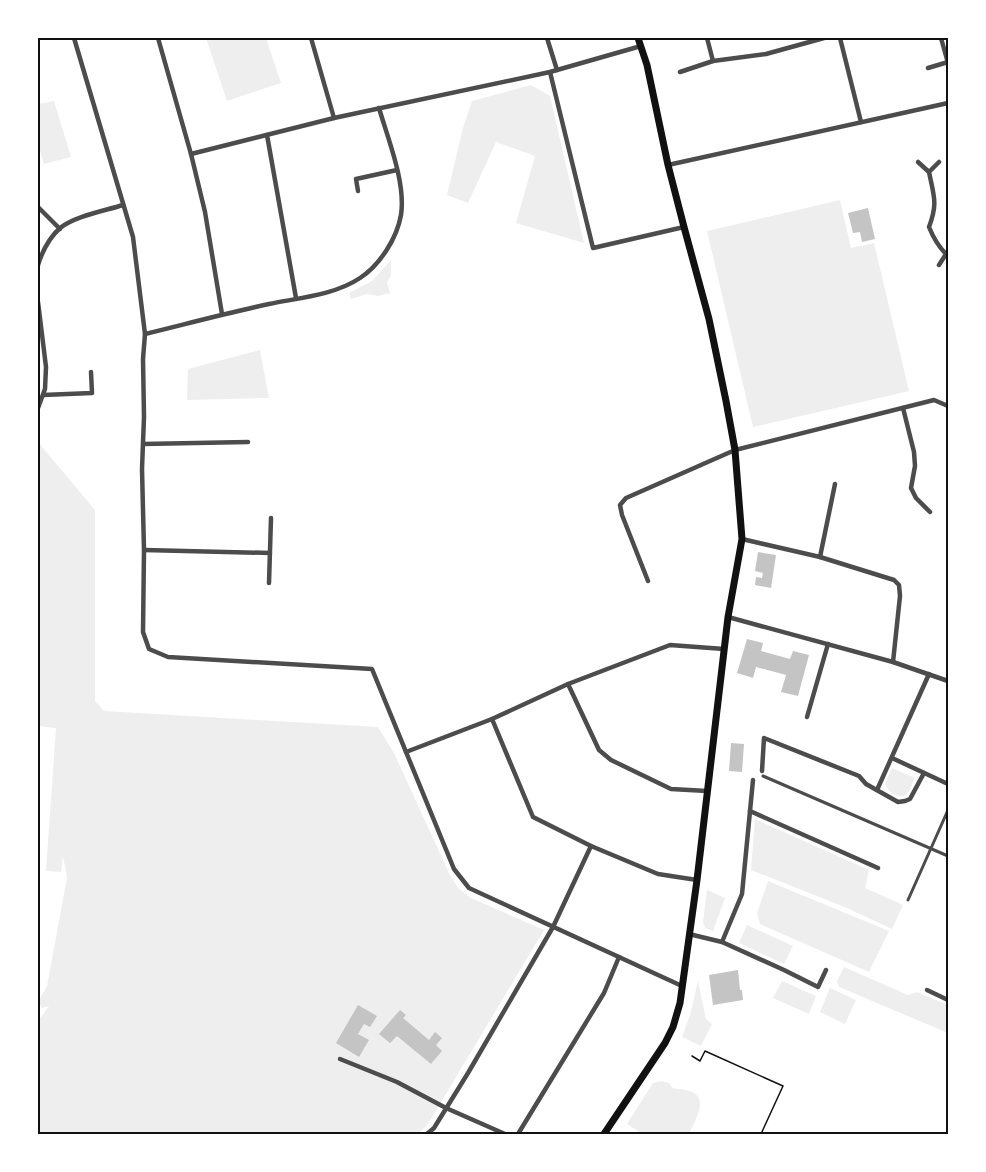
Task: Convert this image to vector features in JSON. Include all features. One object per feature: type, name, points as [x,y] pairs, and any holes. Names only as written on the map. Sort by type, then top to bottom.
[{"type":"main road","points":[[604,1134],[664,1043],[673,1027],[680,1003],[728,617],[742,539],[735,450],[709,319],[668,165],[647,65],[638,38]]},
{"type":"street","points":[[74,38],[133,237],[145,334],[142,469],[143,632],[149,649],[168,657],[372,669],[454,869],[469,888],[682,986]]},
{"type":"street","points":[[158,38],[205,212],[222,314]]},
{"type":"street","points":[[311,38],[334,118]]},
{"type":"street","points":[[547,38],[557,70]]},
{"type":"street","points":[[707,38],[713,61]]},
{"type":"street","points":[[680,72],[713,61],[766,54],[824,38]]},
{"type":"street","points":[[840,38],[861,122]]},
{"type":"street","points":[[928,68],[948,62],[941,38]]},
{"type":"street","points":[[191,154],[334,118],[550,72],[640,46]]},
{"type":"street","points":[[550,72],[593,248],[684,227]]},
{"type":"street","points":[[668,165],[948,103]]},
{"type":"street","points":[[145,334],[222,314],[337,290],[361,278],[389,248],[397,232],[401,213],[400,184],[379,108]]},
{"type":"street","points":[[267,135],[296,298]]},
{"type":"street","points":[[918,162],[928,172],[935,201],[935,211],[929,227],[934,238],[947,254],[939,265]]},
{"type":"street","points":[[928,172],[939,162]]},
{"type":"street","points":[[358,191],[356,179],[397,170]]},
{"type":"street","points":[[38,265],[42,253],[60,229],[83,217],[123,205]]},
{"type":"street","points":[[38,207],[60,229]]},
{"type":"street","points":[[38,302],[46,367],[45,389],[38,408]]},
{"type":"street","points":[[38,368],[46,367]]},
{"type":"street","points":[[43,395],[92,393],[91,372]]},
{"type":"street","points":[[648,581],[622,515],[620,505],[626,498],[735,450],[934,400],[948,406]]},
{"type":"street","points":[[903,408],[914,452],[915,466],[911,488],[916,498],[930,512]]},
{"type":"street","points":[[143,444],[248,442]]},
{"type":"street","points":[[820,557],[835,484]]},
{"type":"street","points":[[269,583],[271,518]]},
{"type":"street","points":[[742,539],[820,557],[894,580],[899,585],[900,596],[893,662]]},
{"type":"street","points":[[144,550],[270,553]]},
{"type":"street","points":[[728,617],[893,662],[948,681]]},
{"type":"street","points":[[807,717],[828,644]]},
{"type":"street","points":[[406,752],[492,719],[568,684],[670,645],[725,649]]},
{"type":"street","points":[[877,790],[929,674]]},
{"type":"street","points":[[568,684],[598,750],[611,760],[671,789],[707,791]]},
{"type":"street","points":[[492,719],[533,817],[591,846],[658,874],[697,880]]},
{"type":"street","points":[[924,773],[910,799],[898,802],[866,784],[859,776],[764,738],[763,774],[948,856]]},
{"type":"street","points":[[892,758],[948,784]]},
{"type":"street","points":[[722,942],[742,894],[753,780]]},
{"type":"street","points":[[908,900],[948,810]]},
{"type":"street","points":[[750,811],[878,868]]},
{"type":"street","points":[[428,1134],[446,1108],[553,927],[591,846]]},
{"type":"street","points":[[690,934],[722,942],[818,987],[826,970]]},
{"type":"street","points":[[518,1134],[604,993],[619,957]]},
{"type":"street","points":[[927,990],[948,1000]]},
{"type":"street","points":[[340,1059],[397,1082],[446,1108],[505,1134]]},
{"type":"path","points":[[692,1056],[700,1061],[705,1051],[783,1086],[761,1134]]},
{"type":"shaded area","points":[[206,38],[266,38],[281,83],[227,101]]},
{"type":"shaded area","points":[[531,85],[550,96],[584,243],[516,223],[535,156],[496,142],[468,203],[447,195],[472,101]]},
{"type":"shaded area","points":[[54,101],[71,157],[44,164],[38,144],[38,104]]},
{"type":"shaded area","points":[[840,200],[851,248],[874,243],[909,391],[753,427],[707,231]]},
{"type":"shaded area","points":[[391,260],[391,275],[387,283],[390,293],[378,296],[367,294],[351,299],[349,293],[372,281]]},
{"type":"shaded area","points":[[260,350],[269,398],[187,400],[188,369]]},
{"type":"shaded area","points":[[38,442],[95,510],[95,701],[104,711],[378,727],[394,753],[458,888],[471,898],[544,930],[428,1124],[418,1134],[38,1134],[38,1021],[49,1006],[42,1008],[38,1002],[47,986],[67,878],[63,856],[61,872],[46,871],[56,728],[38,726]]},
{"type":"shaded area","points":[[892,768],[915,778],[905,795],[895,795],[886,786],[885,783]]},
{"type":"shaded area","points":[[755,819],[869,870],[865,888],[903,905],[892,929],[847,908],[751,870]]},
{"type":"shaded area","points":[[768,881],[889,931],[869,972],[760,924],[757,913]]},
{"type":"shaded area","points":[[707,890],[725,898],[713,931],[705,928],[703,922]]},
{"type":"shaded area","points":[[747,925],[793,946],[784,964],[739,943]]},
{"type":"shaded area","points":[[844,967],[908,995],[917,992],[948,1005],[948,1033],[839,987],[837,981]]},
{"type":"shaded area","points":[[698,981],[706,1019],[712,1024],[701,1046],[682,1037]]},
{"type":"shaded area","points":[[782,981],[816,996],[809,1014],[773,998]]},
{"type":"shaded area","points":[[830,988],[856,1000],[845,1024],[820,1012]]},
{"type":"shaded area","points":[[661,1081],[669,1083],[674,1088],[694,1093],[698,1097],[700,1109],[689,1134],[636,1134],[638,1131],[627,1124],[653,1083]]},
{"type":"building","points":[[868,208],[875,239],[862,242],[860,232],[853,233],[848,213]]},
{"type":"building","points":[[758,552],[776,555],[771,588],[755,585],[756,577],[762,578],[763,573],[755,571]]},
{"type":"building","points":[[747,639],[763,643],[761,651],[790,659],[793,651],[809,655],[798,696],[781,692],[786,675],[756,667],[753,678],[737,673]]},
{"type":"building","points":[[731,743],[744,744],[742,772],[729,771]]},
{"type":"building","points":[[738,970],[743,1000],[713,1005],[709,975]]},
{"type":"building","points":[[358,1005],[377,1016],[370,1027],[364,1024],[358,1034],[369,1040],[359,1057],[336,1043]]},
{"type":"building","points":[[400,1010],[406,1015],[403,1018],[429,1040],[435,1032],[442,1038],[436,1045],[442,1051],[431,1064],[397,1036],[390,1043],[379,1034]]}]
